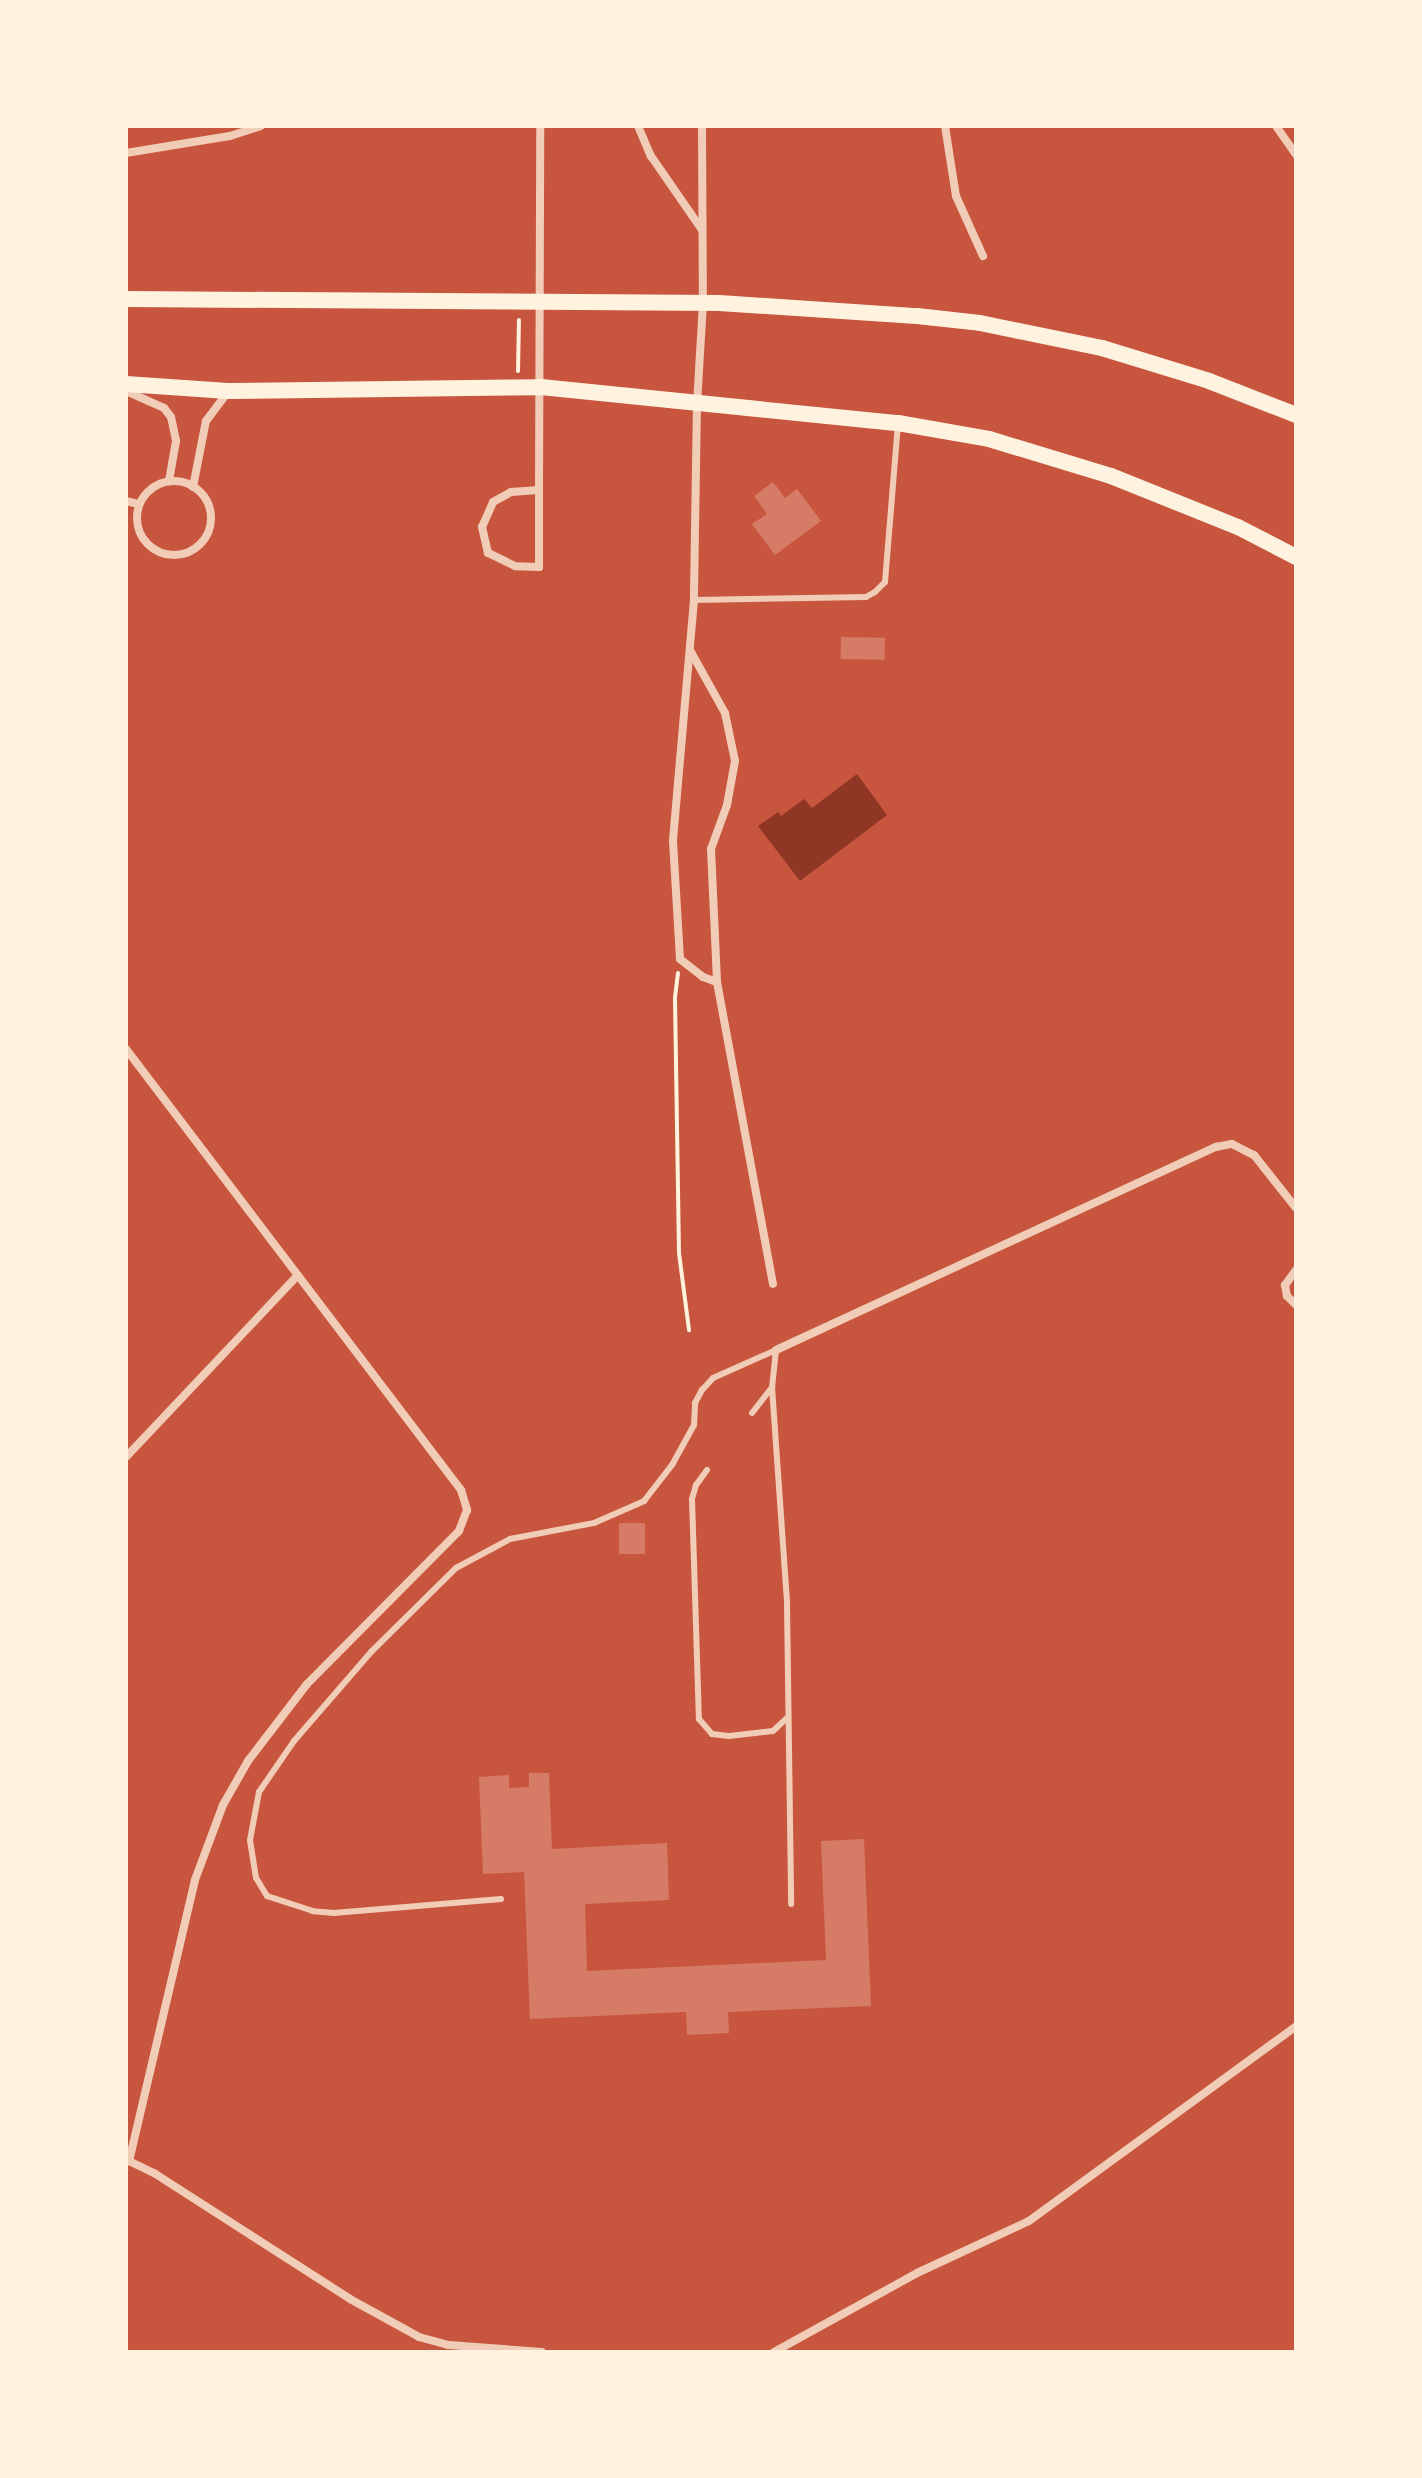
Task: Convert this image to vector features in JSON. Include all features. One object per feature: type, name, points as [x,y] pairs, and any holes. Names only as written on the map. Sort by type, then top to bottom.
[{"type":"main road","points":[[126,299],[703,303],[837,308],[980,323],[1102,348],[1209,381],[1296,415]]},
{"type":"main road","points":[[126,384],[228,391],[541,387],[898,423],[989,439],[1111,476],[1238,527],[1296,557]]},
{"type":"street","points":[[126,153],[230,136],[260,126]]},
{"type":"street","points":[[539,490],[511,492],[493,502],[482,527],[482,542],[488,553],[515,566],[539,567],[540,126]]},
{"type":"street","points":[[638,126],[651,156],[702,230]]},
{"type":"street","points":[[702,126],[703,303],[697,403],[694,600],[673,841],[680,959],[703,977],[717,982]]},
{"type":"street","points":[[945,126],[956,196],[983,256]]},
{"type":"street","points":[[1276,126],[1296,155]]},
{"type":"street","points":[[126,391],[164,408],[171,417],[176,441],[169,481]]},
{"type":"street","points":[[193,487],[206,421],[228,391]]},
{"type":"street","points":[[169,481],[193,487],[208,505],[211,517],[204,539],[185,553],[161,553],[150,547],[137,527],[138,504],[158,485],[169,481]]},
{"type":"street","points":[[126,501],[138,504]]},
{"type":"street","points":[[691,651],[725,713],[735,761],[727,805],[711,849],[717,982],[773,1284]]},
{"type":"street","points":[[126,1049],[466,1500],[466,1521],[307,1684],[248,1761],[223,1805],[195,1880],[128,2165],[154,2173],[350,2299],[419,2337],[449,2345],[542,2352]]},
{"type":"street","points":[[776,1350],[1194,1156],[1232,1144],[1263,1164],[1296,1208]]},
{"type":"street","points":[[1296,1270],[1285,1285],[1287,1296],[1296,1305]]},
{"type":"street","points":[[126,1457],[298,1275]]},
{"type":"street","points":[[774,2352],[917,2273],[1029,2221],[1296,2026]]},
{"type":"lane","points":[[694,600],[866,597],[875,592],[885,582],[898,423]]},
{"type":"lane","points":[[501,1899],[334,1913],[313,1911],[267,1896],[256,1878],[250,1840],[259,1792],[294,1741],[371,1652],[456,1568],[510,1539],[594,1523],[644,1501],[672,1465],[694,1425],[695,1403],[702,1390],[723,1373],[776,1350],[772,1387],[787,1604],[791,1904]]},
{"type":"lane","points":[[752,1413],[772,1387]]},
{"type":"lane","points":[[707,1470],[696,1485],[692,1499],[699,1719],[712,1734],[729,1736],[773,1731],[788,1715]]},
{"type":"path","points":[[518,386],[519,303]]},
{"type":"path","points":[[680,959],[675,999],[679,1253],[689,1330]]},
{"type":"shaded area","points":[[857,774],[887,815],[800,881],[758,826],[778,812],[781,816],[804,799],[812,808]]},
{"type":"building","points":[[773,482],[785,498],[797,489],[821,521],[775,555],[752,524],[767,514],[754,496]]},
{"type":"building","points":[[841,637],[885,638],[885,660],[841,659]]},
{"type":"building","points":[[619,1523],[645,1523],[645,1554],[619,1554]]},
{"type":"building","points":[[529,1773],[549,1773],[552,1849],[667,1843],[669,1900],[585,1904],[587,1971],[826,1960],[821,1841],[864,1839],[871,2006],[728,2012],[729,2033],[687,2035],[686,2012],[530,2019],[524,1872],[483,1874],[479,1777],[509,1775],[509,1788],[529,1787]]}]
